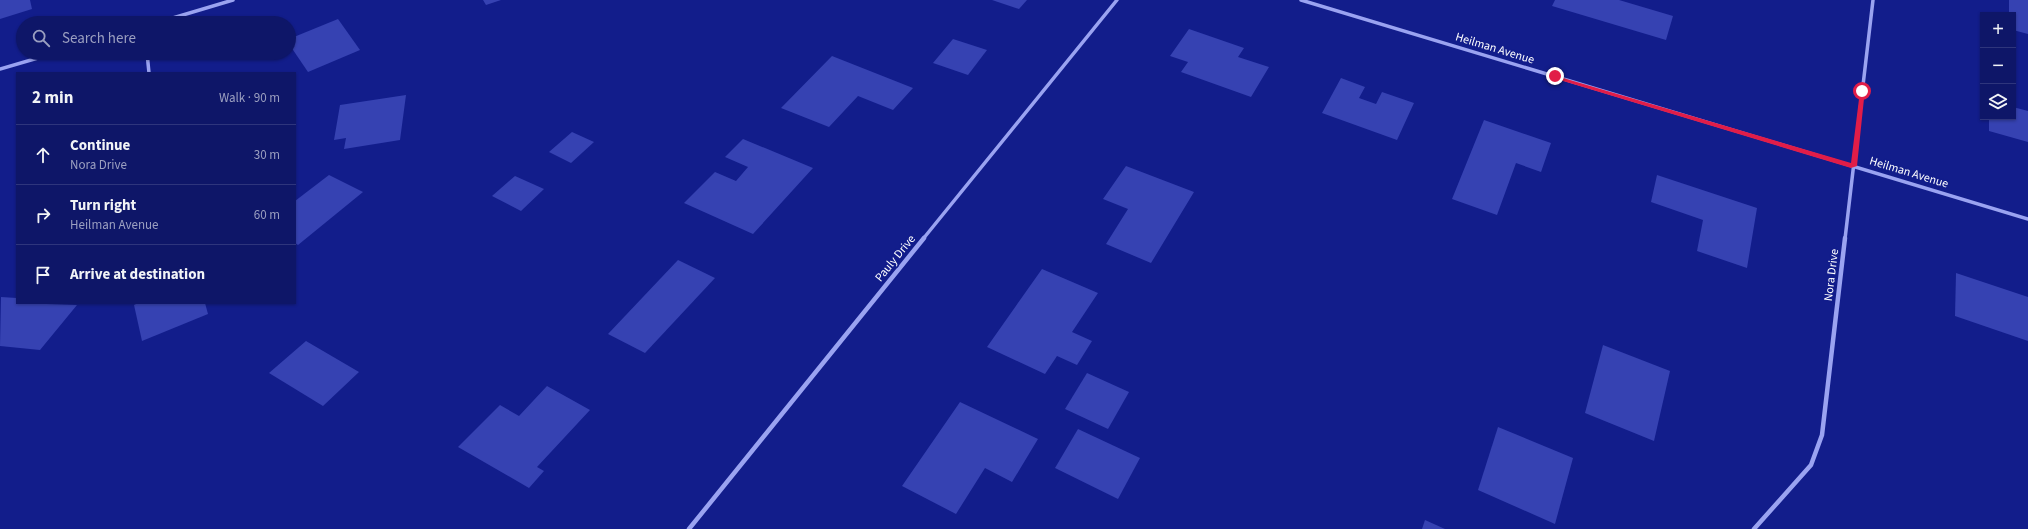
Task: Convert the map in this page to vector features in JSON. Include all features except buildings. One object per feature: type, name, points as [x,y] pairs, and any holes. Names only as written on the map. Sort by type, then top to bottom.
[{"type":"street","points":[[179,16],[233,0]]},
{"type":"street","name":"Pauly Drive","points":[[690,529],[1117,0]]},
{"type":"street","name":"Heilman Avenue","points":[[1301,0],[2028,219]]},
{"type":"street","name":"Nora Drive","points":[[1754,529],[1811,465],[1822,435],[1873,0]]},
{"type":"street","points":[[0,69],[31,60]]},
{"type":"street","points":[[148,60],[149,72]]},
{"type":"route","points":[[1555,76],[1854,166],[1862,91]]}]
